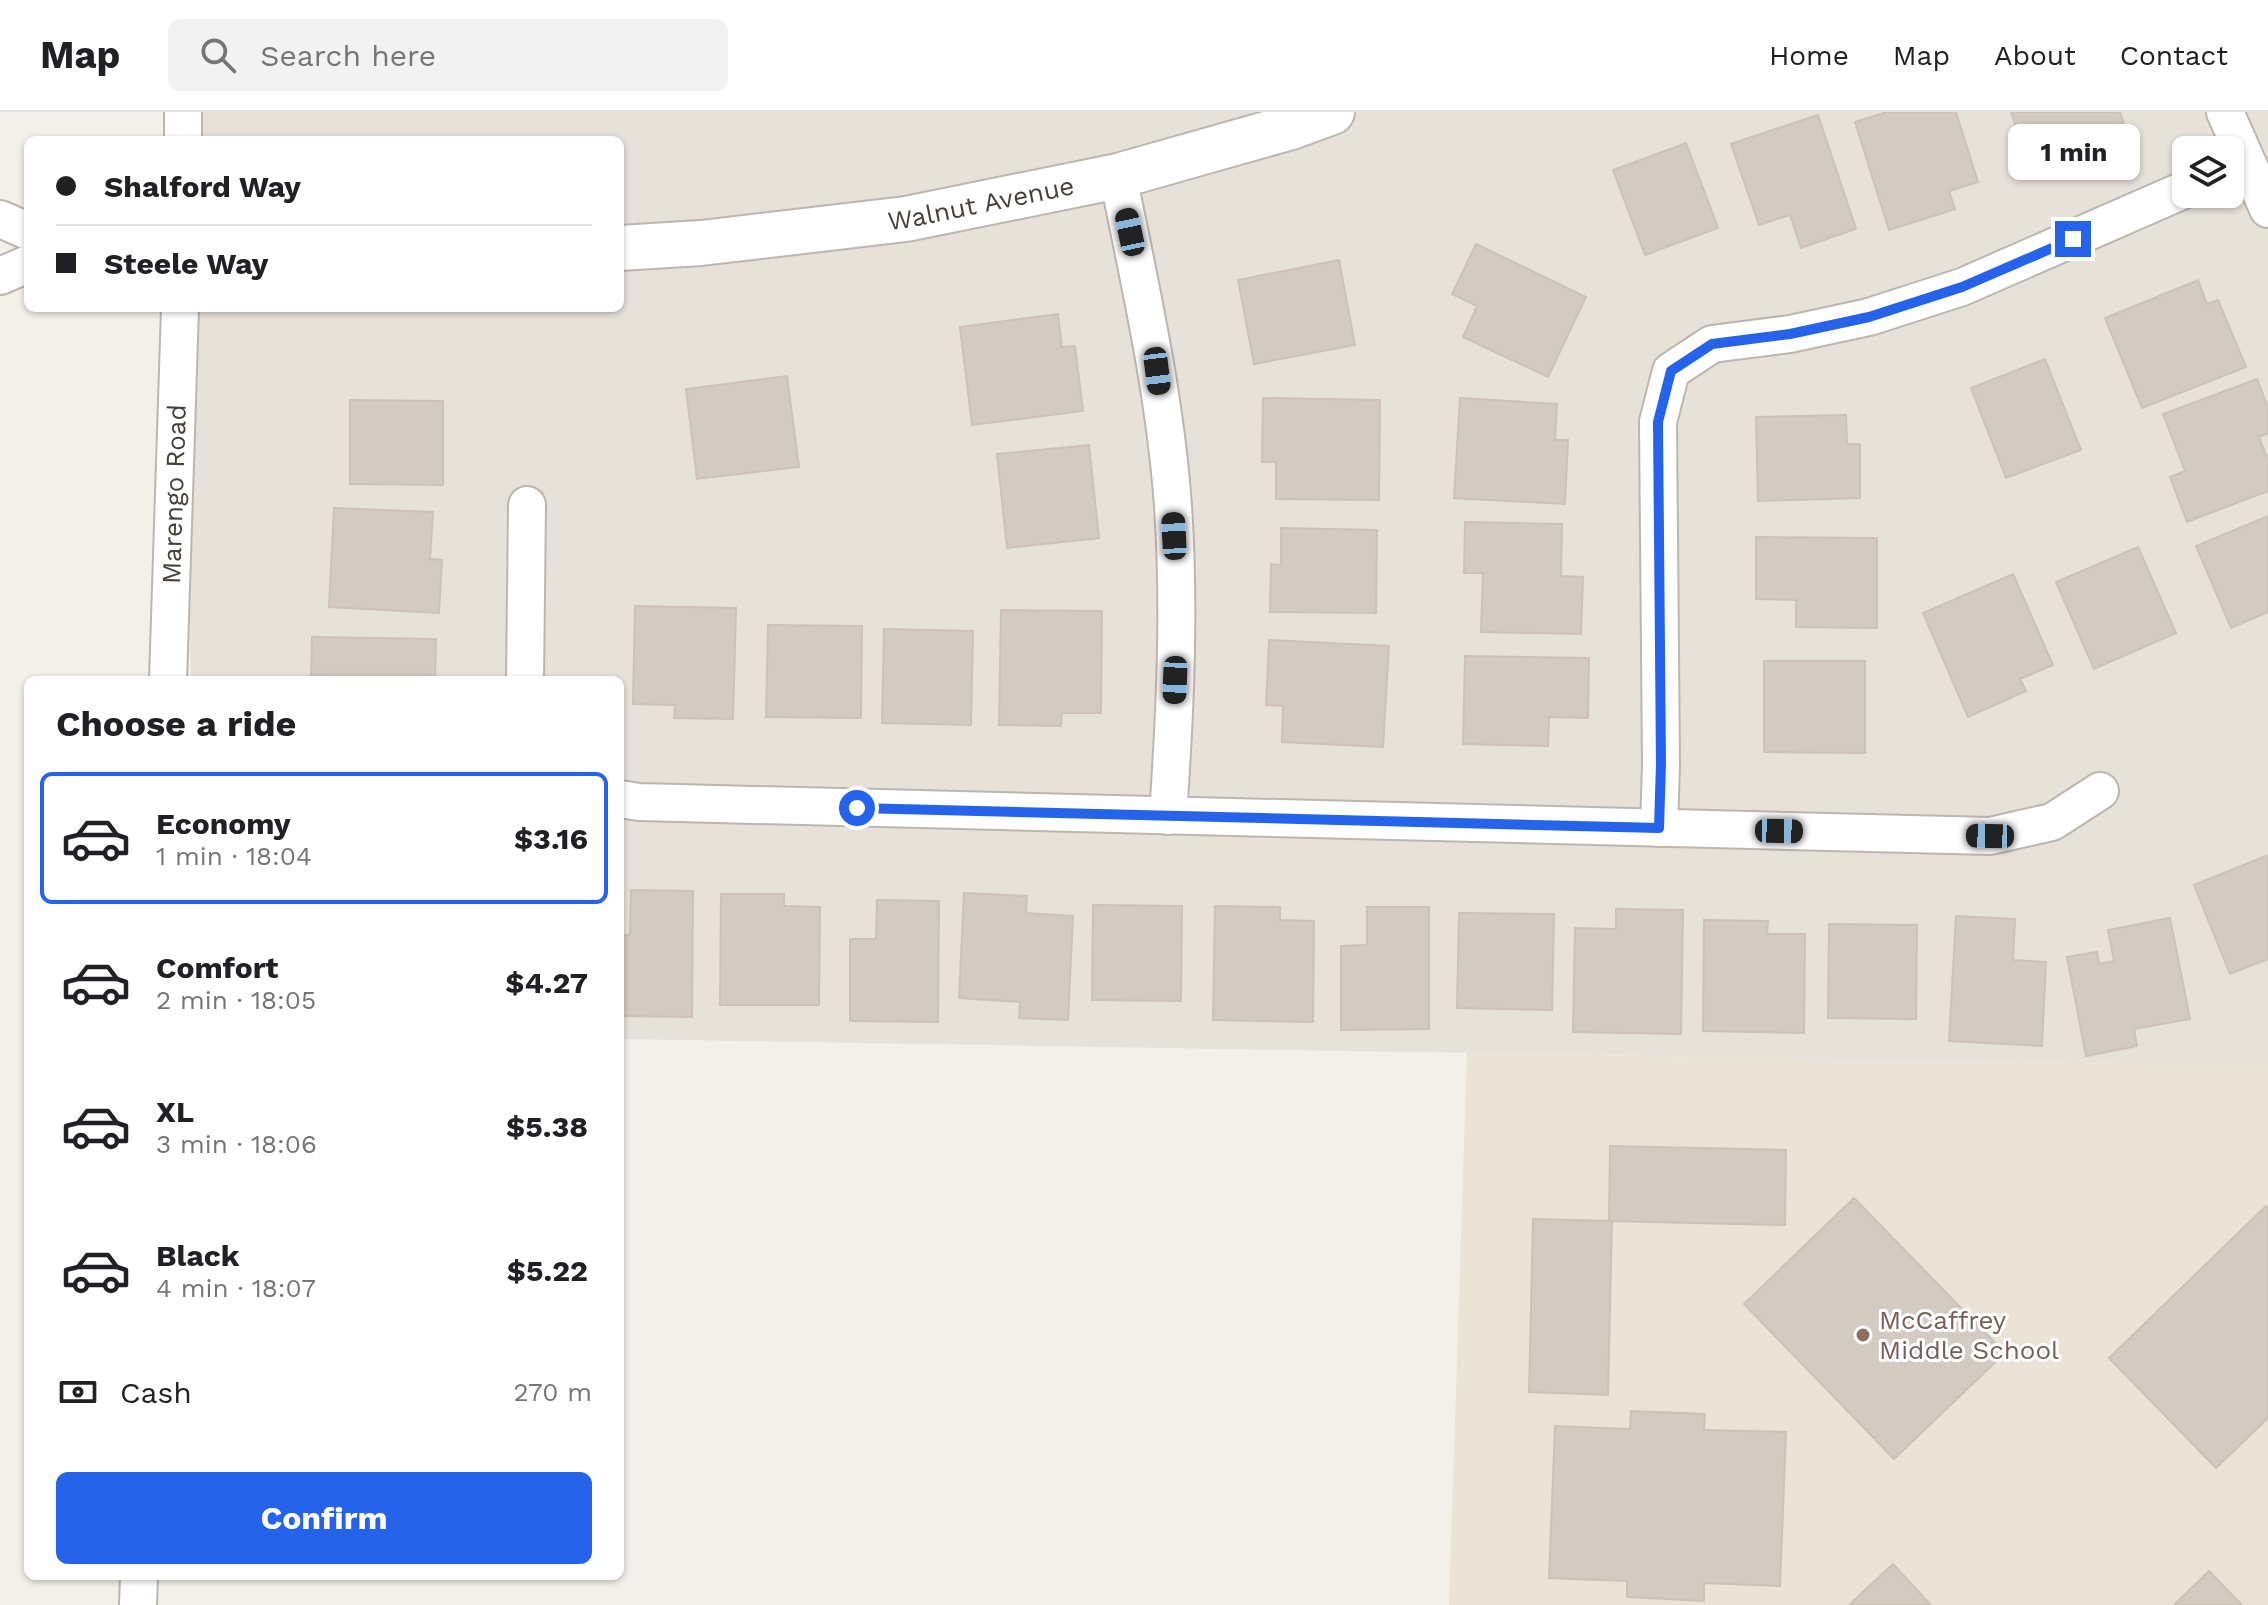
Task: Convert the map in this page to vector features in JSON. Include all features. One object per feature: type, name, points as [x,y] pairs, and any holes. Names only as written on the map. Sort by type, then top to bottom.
[{"type":"street","points":[[183,112],[183,136]]},
{"type":"street","name":"Walnut Avenue","points":[[624,248],[701,243],[906,219],[1118,176],[1291,127],[1332,112]]},
{"type":"street","points":[[2225,112],[2231,136]]},
{"type":"street","points":[[2244,175],[2268,209]]},
{"type":"street","points":[[1118,176],[1157,371],[1173,504],[1177,599],[1174,734],[1168,816]]},
{"type":"street","points":[[1659,828],[1658,422],[1671,371],[1712,344],[1790,334],[1856,320],[1962,287],[2172,195]]},
{"type":"street","points":[[0,219],[24,229]]},
{"type":"street","points":[[0,276],[24,266]]},
{"type":"street","name":"Marengo Road","points":[[168,676],[180,312]]},
{"type":"street","points":[[525,676],[527,505]]},
{"type":"street","points":[[624,800],[1990,836],[2052,822],[2100,791]]},
{"type":"street","points":[[138,1605],[139,1580]]},
{"type":"shaded area","points":[[195,112],[2268,112],[2268,1066],[624,1039],[624,676],[191,676],[187,526],[191,312],[624,312],[624,136],[195,136]]},
{"type":"shaded area","name":"McCaffrey Middle School","points":[[1467,1053],[2268,1066],[2268,1605],[1449,1605]]},
{"type":"building","points":[[1887,112],[1956,112],[1978,182],[1949,191],[1955,209],[1889,230],[1855,122]]},
{"type":"building","points":[[2011,112],[2120,112],[2130,143],[2032,175]]},
{"type":"building","points":[[1818,115],[1856,229],[1801,248],[1790,215],[1759,225],[1731,144]]},
{"type":"building","points":[[1686,143],[1718,228],[1645,255],[1613,170]]},
{"type":"building","points":[[1476,244],[1586,297],[1548,377],[1463,337],[1477,306],[1452,294]]},
{"type":"building","points":[[1339,260],[1355,345],[1254,364],[1238,280]]},
{"type":"building","points":[[2198,280],[2207,304],[2218,300],[2246,367],[2142,408],[2105,318]]},
{"type":"building","points":[[1058,314],[1062,347],[1075,346],[1083,411],[972,425],[960,327]]},
{"type":"building","points":[[2045,359],[2081,450],[2006,478],[1971,388]]},
{"type":"building","points":[[787,376],[799,467],[697,479],[686,389]]},
{"type":"building","points":[[2257,379],[2268,407],[2268,433],[2259,437],[2268,461],[2268,491],[2187,522],[2170,477],[2185,471],[2163,414]]},
{"type":"building","points":[[1263,398],[1380,400],[1379,500],[1276,499],[1276,462],[1262,462]]},
{"type":"building","points":[[1460,398],[1557,404],[1555,440],[1568,440],[1565,504],[1454,498]]},
{"type":"building","points":[[350,400],[443,401],[443,485],[350,484]]},
{"type":"building","points":[[1846,415],[1847,444],[1860,444],[1860,498],[1758,501],[1756,417]]},
{"type":"building","points":[[1089,445],[1099,538],[1007,548],[997,454]]},
{"type":"building","points":[[334,508],[433,512],[430,559],[442,560],[439,613],[329,607]]},
{"type":"building","points":[[2268,516],[2268,612],[2231,628],[2196,546]]},
{"type":"building","points":[[1465,522],[1562,524],[1561,576],[1583,577],[1581,634],[1481,632],[1483,573],[1464,573]]},
{"type":"building","points":[[1281,528],[1377,530],[1376,613],[1270,612],[1271,564],[1281,565]]},
{"type":"building","points":[[1756,537],[1877,538],[1877,628],[1796,627],[1796,600],[1756,599]]},
{"type":"building","points":[[2138,547],[2176,633],[2094,669],[2056,582]]},
{"type":"building","points":[[2013,574],[2053,665],[2020,679],[2026,691],[1968,717],[1923,613]]},
{"type":"building","points":[[635,606],[736,608],[733,719],[674,718],[675,705],[633,704]]},
{"type":"building","points":[[1001,610],[1102,611],[1101,713],[1062,713],[1061,726],[999,725]]},
{"type":"building","points":[[768,625],[862,626],[861,718],[766,717]]},
{"type":"building","points":[[884,629],[973,631],[971,725],[882,723]]},
{"type":"building","points":[[312,637],[436,639],[435,676],[311,676]]},
{"type":"building","points":[[1269,640],[1389,646],[1383,747],[1282,742],[1283,706],[1266,705]]},
{"type":"building","points":[[1465,656],[1589,658],[1588,718],[1549,717],[1548,746],[1463,744]]},
{"type":"building","points":[[1764,661],[1865,661],[1865,753],[1764,752]]},
{"type":"building","points":[[2268,855],[2268,959],[2230,974],[2194,885]]},
{"type":"building","points":[[631,890],[693,891],[692,1017],[624,1016],[624,935],[630,935]]},
{"type":"building","points":[[964,893],[1027,896],[1026,913],[1073,916],[1068,1020],[1019,1018],[1020,1002],[959,998]]},
{"type":"building","points":[[721,894],[784,894],[784,906],[820,907],[819,1005],[720,1005]]},
{"type":"building","points":[[877,900],[939,901],[938,1022],[850,1021],[850,939],[876,939]]},
{"type":"building","points":[[1093,905],[1182,906],[1181,1001],[1092,1000]]},
{"type":"building","points":[[1215,906],[1280,907],[1280,920],[1314,921],[1313,1022],[1213,1020]]},
{"type":"building","points":[[1367,907],[1429,907],[1429,1029],[1341,1030],[1341,946],[1367,945]]},
{"type":"building","points":[[1616,909],[1683,910],[1681,1034],[1573,1032],[1575,928],[1616,929]]},
{"type":"building","points":[[1459,913],[1554,914],[1552,1010],[1457,1008]]},
{"type":"building","points":[[1956,916],[2015,919],[2013,960],[2046,962],[2042,1046],[1949,1041]]},
{"type":"building","points":[[2170,918],[2190,1019],[2134,1029],[2137,1046],[2086,1056],[2067,957],[2097,952],[2099,964],[2114,961],[2108,930]]},
{"type":"building","points":[[1704,920],[1768,921],[1767,934],[1805,934],[1804,1033],[1703,1031]]},
{"type":"building","points":[[1829,924],[1917,925],[1916,1019],[1828,1018]]},
{"type":"building","points":[[1610,1146],[1786,1150],[1785,1225],[1609,1221]]},
{"type":"building","points":[[1854,1198],[2005,1353],[1894,1459],[1744,1304]]},
{"type":"building","points":[[2266,1206],[2268,1418],[2216,1468],[2109,1358]]},
{"type":"building","points":[[1533,1219],[1612,1221],[1608,1395],[1529,1392]]},
{"type":"building","points":[[1631,1411],[1705,1414],[1704,1430],[1786,1432],[1780,1586],[1704,1583],[1704,1601],[1627,1597],[1627,1581],[1549,1578],[1555,1426],[1630,1429]]},
{"type":"building","points":[[1893,1564],[1931,1605],[1849,1605]]},
{"type":"building","points":[[2209,1571],[2242,1605],[2174,1605]]},
{"type":"place","name":"McCaffrey Middle School","points":[[1863,1335]]},
{"type":"route","points":[[857,808],[1659,828],[1658,422],[1671,371],[1712,344],[1790,334],[1869,317],[1962,287],[2073,239]]}]
